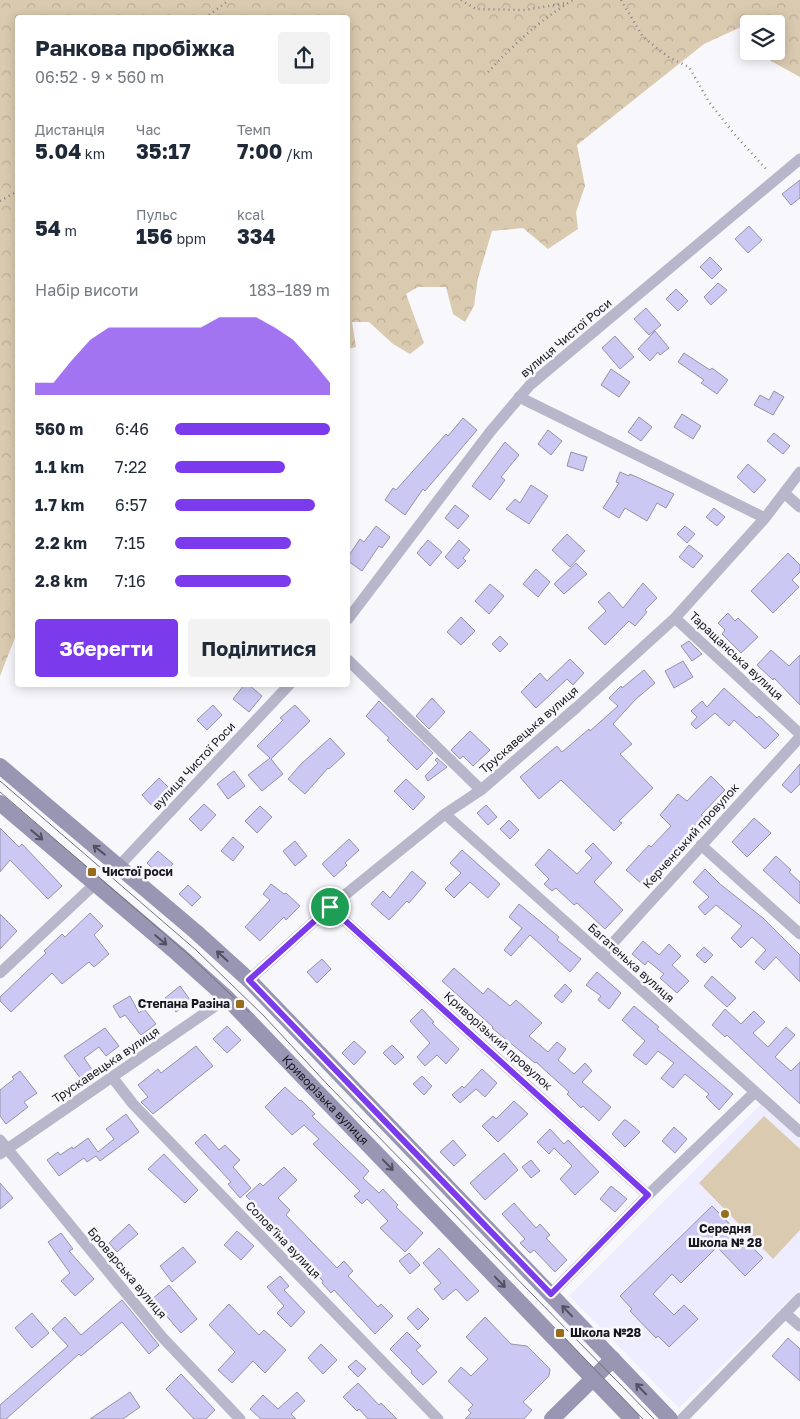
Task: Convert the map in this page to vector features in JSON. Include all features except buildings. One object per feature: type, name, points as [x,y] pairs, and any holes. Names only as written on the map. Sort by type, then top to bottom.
[{"type":"main road","points":[[0,766],[119,866],[249,980],[670,1419]]},
{"type":"main road","name":"Криворізька вулиця","points":[[0,803],[227,998],[632,1419]]},
{"type":"main road","points":[[552,1419],[613,1359]]},
{"type":"street","name":"вулиця Чистої Роси","points":[[350,616],[490,432],[530,385],[800,158]]},
{"type":"street","points":[[519,397],[765,518]]},
{"type":"street","name":"Трускавецька вулиця","points":[[249,980],[330,907],[445,814],[480,790],[577,707],[675,618],[765,518],[800,472]]},
{"type":"street","points":[[784,493],[800,507]]},
{"type":"street","name":"Таращанська вулиця","points":[[675,618],[800,736]]},
{"type":"street","points":[[350,662],[480,790]]},
{"type":"street","name":"вулиця Чистої Роси","points":[[119,866],[287,687]]},
{"type":"street","name":"Керченський провулок","points":[[602,955],[800,736]]},
{"type":"street","name":"Багатенька вулиця","points":[[445,814],[800,1132]]},
{"type":"street","points":[[701,845],[800,934]]},
{"type":"street","points":[[0,973],[95,884]]},
{"type":"street","name":"Криворізький провулок","points":[[330,907],[648,1195]]},
{"type":"street","name":"Трускавецька вулиця","points":[[2,1148],[112,1077],[227,998]]},
{"type":"street","name":"Соловʼїна вулиця","points":[[112,1077],[133,1104],[438,1419]]},
{"type":"street","points":[[551,1294],[648,1195],[755,1092]]},
{"type":"street","name":"Броварська вулиця","points":[[2,1148],[162,1337],[240,1419]]},
{"type":"street","points":[[682,1419],[800,1298]]},
{"type":"street","points":[[785,1313],[800,1326]]},
{"type":"path","points":[[209,15],[229,0]]},
{"type":"path","points":[[461,0],[476,9],[524,10],[568,3]]},
{"type":"path","points":[[488,72],[514,44],[549,15],[573,0]]},
{"type":"path","points":[[621,0],[643,37],[670,58],[689,67],[709,102],[775,180]]},
{"type":"path","points":[[0,201],[15,193]]},
{"type":"shaded area","name":"Середня Школа № 28","points":[[761,1104],[800,1139],[800,1290],[679,1408],[569,1296]]},
{"type":"green space","points":[[0,0],[800,0],[800,77],[770,60],[785,60],[785,15],[740,15],[740,27],[704,44],[577,145],[585,186],[576,212],[578,229],[548,249],[523,228],[492,231],[478,278],[474,306],[465,322],[453,314],[446,287],[418,287],[406,294],[424,343],[410,354],[393,344],[369,322],[352,322],[356,347],[350,348],[350,15],[15,15],[15,638],[0,676]]},
{"type":"green space","points":[[764,1116],[800,1149],[800,1230],[773,1259],[699,1183]]},
{"type":"tram line","points":[[0,781],[196,950],[264,1016],[327,1084],[654,1419]]},
{"type":"tram line","points":[[0,792],[189,955],[249,1012]]},
{"type":"tram line","points":[[555,1328],[643,1419]]},
{"type":"place","name":"Чистої роси","points":[[92,872]]},
{"type":"place","name":"Степана Разіна","points":[[240,1004]]},
{"type":"place","name":"Середня Школа № 28","points":[[725,1214]]},
{"type":"place","name":"Школа №28","points":[[560,1333]]},
{"type":"route","points":[[330,907],[648,1195],[551,1294],[282,1012],[249,980],[330,907]]}]
